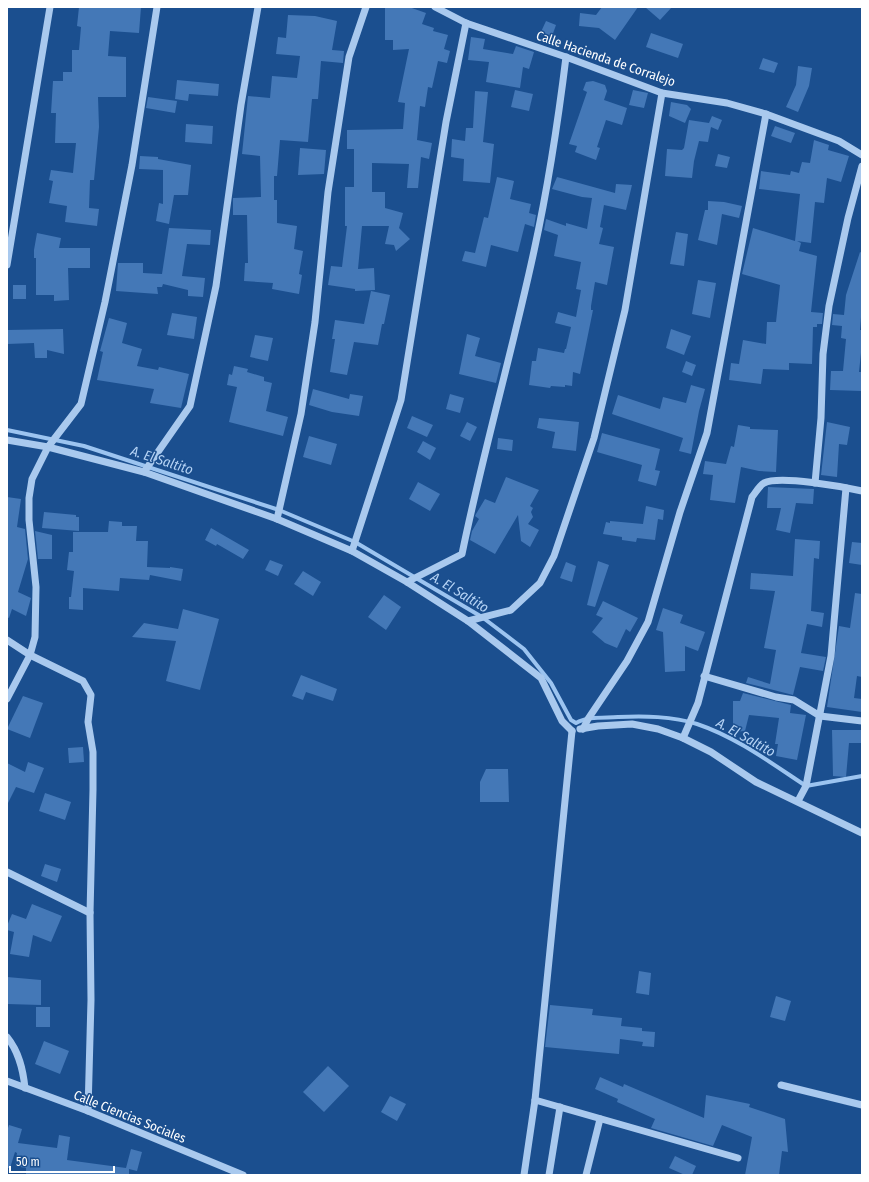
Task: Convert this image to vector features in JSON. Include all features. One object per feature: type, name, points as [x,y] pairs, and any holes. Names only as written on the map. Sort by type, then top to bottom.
[{"type":"street","points":[[7,265],[34,115],[50,7]]},
{"type":"street","points":[[7,699],[30,655],[35,636],[36,587],[29,498],[32,479],[48,447],[81,404],[105,302],[132,165],[157,7]]},
{"type":"street","points":[[144,472],[190,406],[216,286],[241,105],[258,7]]},
{"type":"street","points":[[277,519],[301,414],[316,322],[328,192],[349,58],[366,7]]},
{"type":"street","name":"Calle Hacienda de Corralejo","points":[[436,7],[466,23],[566,57],[662,93],[726,103],[766,114],[839,141],[862,155]]},
{"type":"street","points":[[352,551],[401,400],[445,130],[466,23]]},
{"type":"street","points":[[407,582],[462,554],[475,494],[534,251],[557,127],[566,57]]},
{"type":"street","points":[[468,621],[511,610],[540,583],[554,556],[594,438],[625,310],[662,93]]},
{"type":"street","points":[[583,729],[588,719],[627,661],[648,622],[680,512],[707,433],[766,114]]},
{"type":"street","points":[[815,483],[821,418],[823,354],[829,306],[848,218],[862,166]]},
{"type":"street","points":[[7,440],[48,447],[144,472],[277,519],[352,551],[407,582],[468,621],[541,678],[562,721],[572,731]]},
{"type":"street","points":[[683,738],[698,703],[752,497],[758,488],[764,483],[773,481],[815,483],[862,491]]},
{"type":"street","points":[[798,802],[806,786],[831,656],[846,488]]},
{"type":"street","points":[[7,640],[30,655],[83,681],[91,695],[88,722],[93,752],[90,913],[91,1000],[88,1111]]},
{"type":"street","points":[[704,676],[776,697],[794,700],[820,716],[862,721]]},
{"type":"street","points":[[572,731],[598,726],[632,724],[658,729],[683,738],[711,752],[756,782],[862,833]]},
{"type":"street","points":[[524,1175],[535,1100],[572,731]]},
{"type":"street","points":[[7,872],[90,913]]},
{"type":"street","points":[[7,1037],[17,1052],[23,1070],[25,1088]]},
{"type":"street","name":"Calle Ciencias Sociales","points":[[7,1081],[88,1111],[244,1175]]},
{"type":"street","points":[[780,1085],[862,1105]]},
{"type":"street","points":[[535,1100],[738,1158]]},
{"type":"street","points":[[549,1175],[560,1107]]},
{"type":"street","points":[[586,1175],[600,1119]]},
{"type":"building","points":[[79,7],[141,7],[139,33],[110,31],[108,56],[126,57],[126,97],[98,97],[99,127],[94,180],[90,180],[89,208],[99,209],[97,226],[65,222],[67,206],[49,203],[53,181],[49,180],[51,170],[73,173],[76,143],[55,143],[56,113],[51,113],[53,81],[63,81],[63,72],[72,72],[72,50],[79,50],[81,27],[77,26]]},
{"type":"building","points":[[385,7],[409,7],[426,13],[422,24],[434,28],[433,31],[448,35],[444,49],[450,51],[447,63],[438,61],[432,88],[428,87],[425,107],[420,106],[417,140],[432,143],[429,159],[421,157],[418,188],[407,188],[409,164],[372,163],[372,192],[385,192],[385,208],[403,213],[399,228],[410,239],[396,251],[394,245],[385,244],[389,226],[362,226],[358,269],[374,268],[375,290],[355,291],[355,289],[328,285],[331,266],[342,267],[347,226],[345,226],[345,187],[354,187],[354,149],[347,149],[347,130],[403,129],[405,103],[398,102],[409,49],[393,50],[393,40],[385,40]]},
{"type":"building","points":[[602,7],[638,7],[615,40],[599,28],[579,26],[580,13],[596,15]]},
{"type":"building","points":[[645,7],[672,7],[660,20]]},
{"type":"building","points":[[288,15],[315,16],[337,21],[332,50],[344,51],[343,63],[321,61],[318,99],[312,99],[308,142],[280,140],[277,176],[274,176],[274,200],[277,200],[277,223],[297,226],[294,249],[303,251],[299,274],[302,275],[299,294],[272,289],[273,283],[244,281],[245,263],[248,263],[247,215],[233,215],[233,198],[261,197],[260,156],[242,154],[248,96],[270,98],[272,76],[297,78],[300,56],[276,54],[278,37],[286,38]]},
{"type":"building","points":[[546,21],[556,25],[551,39],[540,34]]},
{"type":"building","points":[[651,33],[683,44],[678,58],[646,47]]},
{"type":"building","points":[[471,37],[485,39],[483,49],[513,54],[516,46],[534,52],[529,69],[523,67],[520,88],[486,82],[489,62],[468,60]]},
{"type":"building","points":[[763,58],[778,63],[774,73],[759,69]]},
{"type":"building","points":[[798,66],[812,68],[809,86],[798,112],[786,107],[796,85]]},
{"type":"building","points":[[177,80],[219,84],[218,96],[189,94],[188,101],[175,99]]},
{"type":"building","points":[[593,81],[605,85],[607,91],[604,100],[627,108],[622,125],[606,120],[597,147],[600,148],[596,160],[575,152],[577,146],[569,144],[587,92],[583,90],[586,82]]},
{"type":"building","points":[[515,90],[533,94],[529,111],[511,107]]},
{"type":"building","points":[[633,90],[648,93],[644,108],[629,105]]},
{"type":"building","points":[[475,91],[488,92],[483,142],[494,144],[490,183],[463,181],[464,159],[451,157],[452,139],[465,141],[466,128],[473,128]]},
{"type":"building","points":[[148,97],[177,101],[175,113],[146,108]]},
{"type":"building","points":[[671,102],[687,105],[691,109],[685,123],[669,116]]},
{"type":"building","points":[[712,116],[722,120],[718,130],[711,127],[708,142],[699,141],[692,178],[665,176],[667,149],[682,150],[684,148],[689,120],[709,123]]},
{"type":"building","points":[[186,124],[213,126],[212,144],[185,142]]},
{"type":"building","points":[[775,126],[795,133],[791,143],[771,136]]},
{"type":"building","points":[[814,140],[829,145],[828,150],[849,156],[841,182],[827,178],[824,203],[815,202],[811,243],[797,241],[801,243],[799,251],[817,256],[811,312],[823,313],[822,324],[817,324],[817,327],[813,327],[812,364],[789,363],[789,370],[763,369],[761,384],[729,380],[731,363],[739,364],[743,340],[766,344],[767,322],[776,322],[780,285],[742,274],[753,228],[795,241],[800,194],[759,189],[761,171],[790,175],[791,171],[799,173],[802,162],[810,163]]},
{"type":"building","points":[[300,148],[326,150],[324,174],[298,175]]},
{"type":"building","points":[[718,154],[730,157],[727,168],[715,166]]},
{"type":"building","points":[[140,156],[158,157],[158,159],[191,165],[188,195],[174,195],[169,224],[156,221],[159,203],[163,204],[163,170],[139,169]]},
{"type":"building","points":[[497,177],[514,181],[510,199],[531,204],[529,213],[536,215],[534,227],[525,224],[518,252],[491,245],[486,267],[462,261],[465,251],[475,253],[484,217],[488,218]]},
{"type":"building","points":[[557,177],[615,193],[616,184],[632,185],[626,210],[604,205],[600,227],[603,228],[599,244],[614,247],[607,285],[595,282],[591,306],[591,310],[593,310],[580,374],[573,372],[572,386],[551,386],[550,388],[529,385],[532,361],[536,361],[538,348],[564,353],[566,349],[571,327],[555,323],[558,312],[576,317],[581,290],[576,289],[581,262],[554,256],[558,235],[544,230],[546,219],[566,226],[566,223],[587,229],[592,198],[582,197],[552,189]]},
{"type":"building","points":[[708,201],[724,202],[742,206],[739,218],[722,214],[717,245],[698,240],[705,210],[708,210]]},
{"type":"building","points":[[169,228],[211,230],[210,245],[187,244],[182,276],[205,278],[203,297],[188,296],[188,290],[163,284],[162,287],[157,287],[158,294],[116,291],[118,263],[143,263],[143,273],[162,274]]},
{"type":"building","points":[[676,232],[688,234],[684,266],[670,264]]},
{"type":"building","points":[[37,233],[61,238],[59,248],[90,248],[90,268],[68,268],[69,300],[54,301],[54,295],[36,295],[36,258],[34,258],[34,250]]},
{"type":"building","points":[[860,252],[862,253],[862,305],[860,330],[862,330],[862,343],[859,372],[862,372],[862,391],[830,390],[831,371],[843,371],[846,339],[841,338],[842,326],[832,325],[833,314],[844,315],[846,295]]},
{"type":"building","points":[[698,280],[716,283],[710,318],[692,314]]},
{"type":"building","points":[[13,285],[26,285],[26,299],[13,299]]},
{"type":"building","points":[[371,291],[390,295],[378,345],[354,342],[347,375],[330,372],[335,339],[332,339],[335,320],[364,324]]},
{"type":"building","points":[[172,313],[197,317],[194,339],[167,335]]},
{"type":"building","points":[[109,318],[127,323],[122,343],[142,349],[137,366],[158,370],[159,367],[189,374],[181,408],[150,403],[154,389],[97,380],[103,352],[100,351]]},
{"type":"building","points":[[63,329],[64,354],[47,350],[47,358],[35,358],[34,343],[7,344],[7,330]]},
{"type":"building","points":[[671,329],[691,336],[684,355],[666,348]]},
{"type":"building","points":[[467,334],[480,338],[475,356],[501,363],[496,383],[459,374]]},
{"type":"building","points":[[255,335],[273,338],[268,361],[250,357]]},
{"type":"building","points":[[686,361],[696,365],[692,376],[682,372]]},
{"type":"building","points":[[234,366],[248,369],[247,372],[264,377],[264,381],[272,383],[266,411],[288,417],[283,436],[229,422],[237,387],[227,385],[229,374],[232,375]]},
{"type":"building","points":[[691,385],[705,389],[699,411],[691,454],[679,451],[683,438],[612,414],[618,395],[660,409],[663,397],[686,403]]},
{"type":"building","points":[[313,389],[349,399],[350,394],[363,396],[359,416],[332,412],[309,405]]},
{"type":"building","points":[[450,394],[464,398],[460,413],[446,409]]},
{"type":"building","points":[[412,416],[433,425],[427,437],[407,428]]},
{"type":"building","points":[[539,418],[579,422],[576,451],[552,448],[555,432],[537,428]]},
{"type":"building","points":[[467,422],[477,427],[470,441],[460,436]]},
{"type":"building","points":[[827,422],[850,427],[847,445],[839,444],[837,477],[821,475]]},
{"type":"building","points":[[738,425],[750,427],[750,429],[778,430],[776,472],[759,471],[741,467],[735,503],[710,500],[713,475],[703,474],[705,461],[726,464],[731,446],[734,447]]},
{"type":"building","points":[[602,433],[660,449],[655,470],[660,471],[656,486],[638,481],[642,465],[597,452]]},
{"type":"building","points":[[309,436],[337,444],[331,465],[303,457]]},
{"type":"building","points":[[498,438],[513,440],[512,451],[497,449]]},
{"type":"building","points":[[423,441],[436,448],[430,460],[417,452]]},
{"type":"building","points":[[506,477],[539,490],[530,506],[533,508],[531,512],[533,517],[528,524],[539,530],[530,547],[521,541],[518,515],[495,554],[470,540],[472,531],[479,519],[475,516],[476,514],[485,499],[495,503]]},
{"type":"building","points":[[418,482],[440,494],[430,511],[409,499]]},
{"type":"building","points":[[768,487],[814,489],[813,504],[796,503],[790,533],[776,530],[781,508],[767,508]]},
{"type":"building","points":[[7,497],[21,499],[17,527],[25,529],[28,559],[18,592],[31,598],[26,616],[12,609],[9,618],[7,617]]},
{"type":"building","points":[[646,506],[664,510],[663,520],[658,519],[655,540],[637,538],[636,542],[622,540],[622,537],[603,534],[606,522],[610,523],[610,521],[643,524]]},
{"type":"building","points":[[44,512],[76,515],[76,517],[79,517],[79,531],[42,528]]},
{"type":"building","points":[[109,521],[122,522],[122,526],[137,526],[136,541],[148,541],[147,567],[170,567],[183,569],[181,581],[150,575],[149,580],[120,578],[119,591],[83,588],[83,610],[69,609],[69,597],[71,597],[74,571],[67,570],[69,552],[73,552],[73,532],[108,532]]},
{"type":"building","points":[[211,528],[249,550],[243,559],[217,544],[216,546],[205,540]]},
{"type":"building","points":[[35,531],[52,535],[52,559],[38,559]]},
{"type":"building","points":[[795,539],[820,541],[819,559],[814,558],[811,611],[824,613],[822,627],[807,624],[801,653],[826,657],[823,671],[800,667],[793,695],[746,683],[748,677],[770,684],[776,650],[764,648],[775,591],[750,589],[751,573],[793,576]]},
{"type":"building","points":[[852,542],[862,543],[862,565],[849,563]]},
{"type":"building","points":[[270,560],[283,565],[278,576],[265,570]]},
{"type":"building","points":[[598,561],[609,565],[595,607],[587,605]]},
{"type":"building","points":[[566,562],[576,566],[572,582],[560,578]]},
{"type":"building","points":[[303,571],[321,582],[313,596],[294,584]]},
{"type":"building","points":[[855,593],[862,594],[862,677],[857,676],[854,698],[862,699],[862,712],[827,707],[839,626],[850,628]]},
{"type":"building","points":[[384,595],[401,607],[386,630],[368,617]]},
{"type":"building","points":[[603,601],[638,618],[630,632],[626,629],[617,648],[605,643],[592,632],[603,618],[596,615]]},
{"type":"building","points":[[663,608],[683,615],[680,623],[705,632],[698,651],[685,646],[685,671],[665,672],[663,632],[656,630]]},
{"type":"building","points":[[183,609],[219,619],[200,690],[166,681],[176,641],[132,637],[144,623],[178,629]]},
{"type":"building","points":[[301,675],[337,689],[333,701],[306,692],[303,700],[292,696]]},
{"type":"building","points":[[743,693],[791,705],[790,713],[806,715],[797,760],[776,756],[778,744],[775,744],[779,718],[749,715],[745,731],[733,732],[733,701],[740,701]]},
{"type":"building","points":[[23,696],[43,703],[30,738],[7,729]]},
{"type":"building","points":[[832,730],[862,730],[862,743],[849,743],[846,777],[833,776]]},
{"type":"building","points":[[83,747],[84,762],[69,763],[68,748]]},
{"type":"building","points":[[28,762],[44,768],[34,793],[16,787],[7,805],[7,763],[25,772]]},
{"type":"building","points":[[486,769],[508,769],[509,802],[480,802],[480,782]]},
{"type":"building","points":[[45,793],[71,802],[65,820],[39,811]]},
{"type":"building","points":[[45,864],[61,869],[57,882],[41,876]]},
{"type":"building","points":[[32,904],[62,916],[51,942],[33,935],[29,957],[10,954],[14,932],[7,930],[7,926],[12,914],[26,919]]},
{"type":"building","points":[[639,971],[651,973],[649,995],[636,993]]},
{"type":"building","points":[[7,977],[41,980],[41,1005],[7,1004]]},
{"type":"building","points":[[776,996],[791,1001],[785,1021],[770,1017]]},
{"type":"building","points":[[550,1005],[593,1009],[592,1015],[622,1018],[621,1026],[642,1028],[642,1031],[655,1032],[654,1047],[642,1046],[643,1042],[620,1039],[619,1054],[545,1047]]},
{"type":"building","points":[[36,1007],[50,1007],[50,1027],[36,1027]]},
{"type":"building","points":[[44,1041],[69,1051],[60,1074],[35,1064]]},
{"type":"building","points":[[328,1066],[349,1086],[324,1112],[303,1092]]},
{"type":"building","points":[[600,1077],[623,1087],[624,1084],[704,1118],[706,1095],[750,1104],[749,1107],[785,1119],[788,1152],[782,1151],[779,1175],[745,1175],[752,1137],[722,1125],[713,1146],[651,1128],[655,1119],[617,1102],[618,1099],[595,1089]]},
{"type":"building","points":[[390,1096],[406,1104],[397,1121],[381,1112]]},
{"type":"building","points":[[9,1125],[22,1129],[18,1143],[57,1148],[59,1135],[70,1137],[67,1160],[126,1168],[131,1149],[142,1152],[137,1171],[129,1169],[129,1175],[26,1175],[26,1168],[15,1166],[17,1153],[15,1152],[10,1168],[7,1168],[7,1131]]},
{"type":"building","points":[[675,1156],[696,1166],[692,1175],[685,1175],[669,1168]]},
{"type":"waterway","name":"A. El Saltito","points":[[7,430],[84,446],[279,510],[355,542],[482,617],[524,649],[551,683],[571,720],[576,723],[586,719],[602,717],[648,717],[678,719],[697,724],[726,736],[753,751],[806,786],[862,776]]}]
